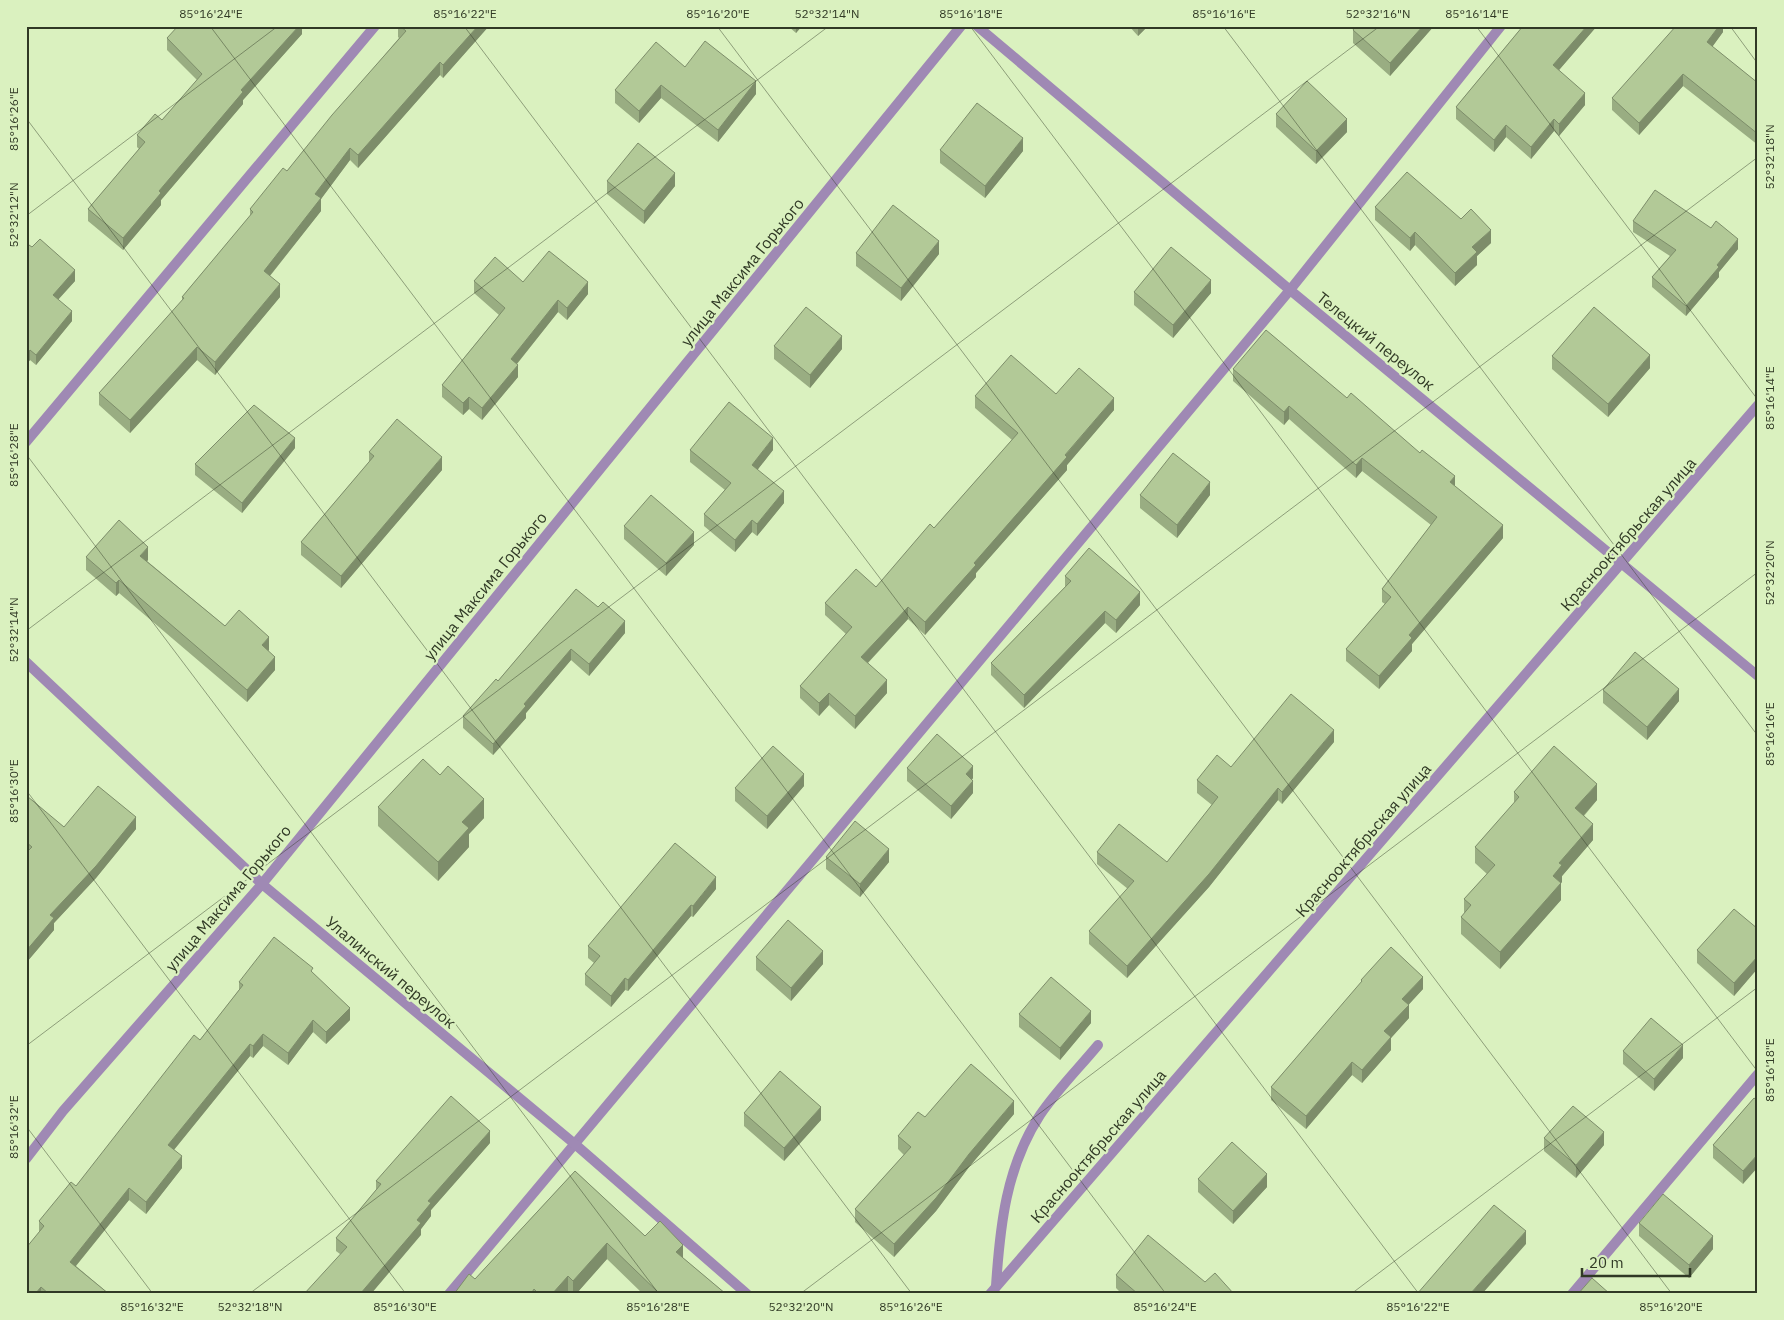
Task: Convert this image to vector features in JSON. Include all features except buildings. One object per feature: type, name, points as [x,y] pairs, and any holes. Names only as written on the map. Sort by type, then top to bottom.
[{"type":"street","points":[[26,442],[375,26]]},
{"type":"street","name":"улица Максима Горького","points":[[26,1159],[63,1111],[262,884],[961,26]]},
{"type":"street","name":"Телецкий переулок","points":[[977,26],[1290,290],[1758,676]]},
{"type":"street","points":[[449,1294],[576,1145],[1290,290],[1501,26]]},
{"type":"street","name":"Краснооктябрьская улица","points":[[993,1290],[1623,564],[1758,405]]},
{"type":"street","name":"Улалинский переулок","points":[[26,662],[262,884],[576,1145],[747,1294]]},
{"type":"street","points":[[993,1290],[1000,1226],[1012,1174],[1026,1140],[1041,1114],[1098,1044]]},
{"type":"street","points":[[1572,1294],[1758,1074]]}]
